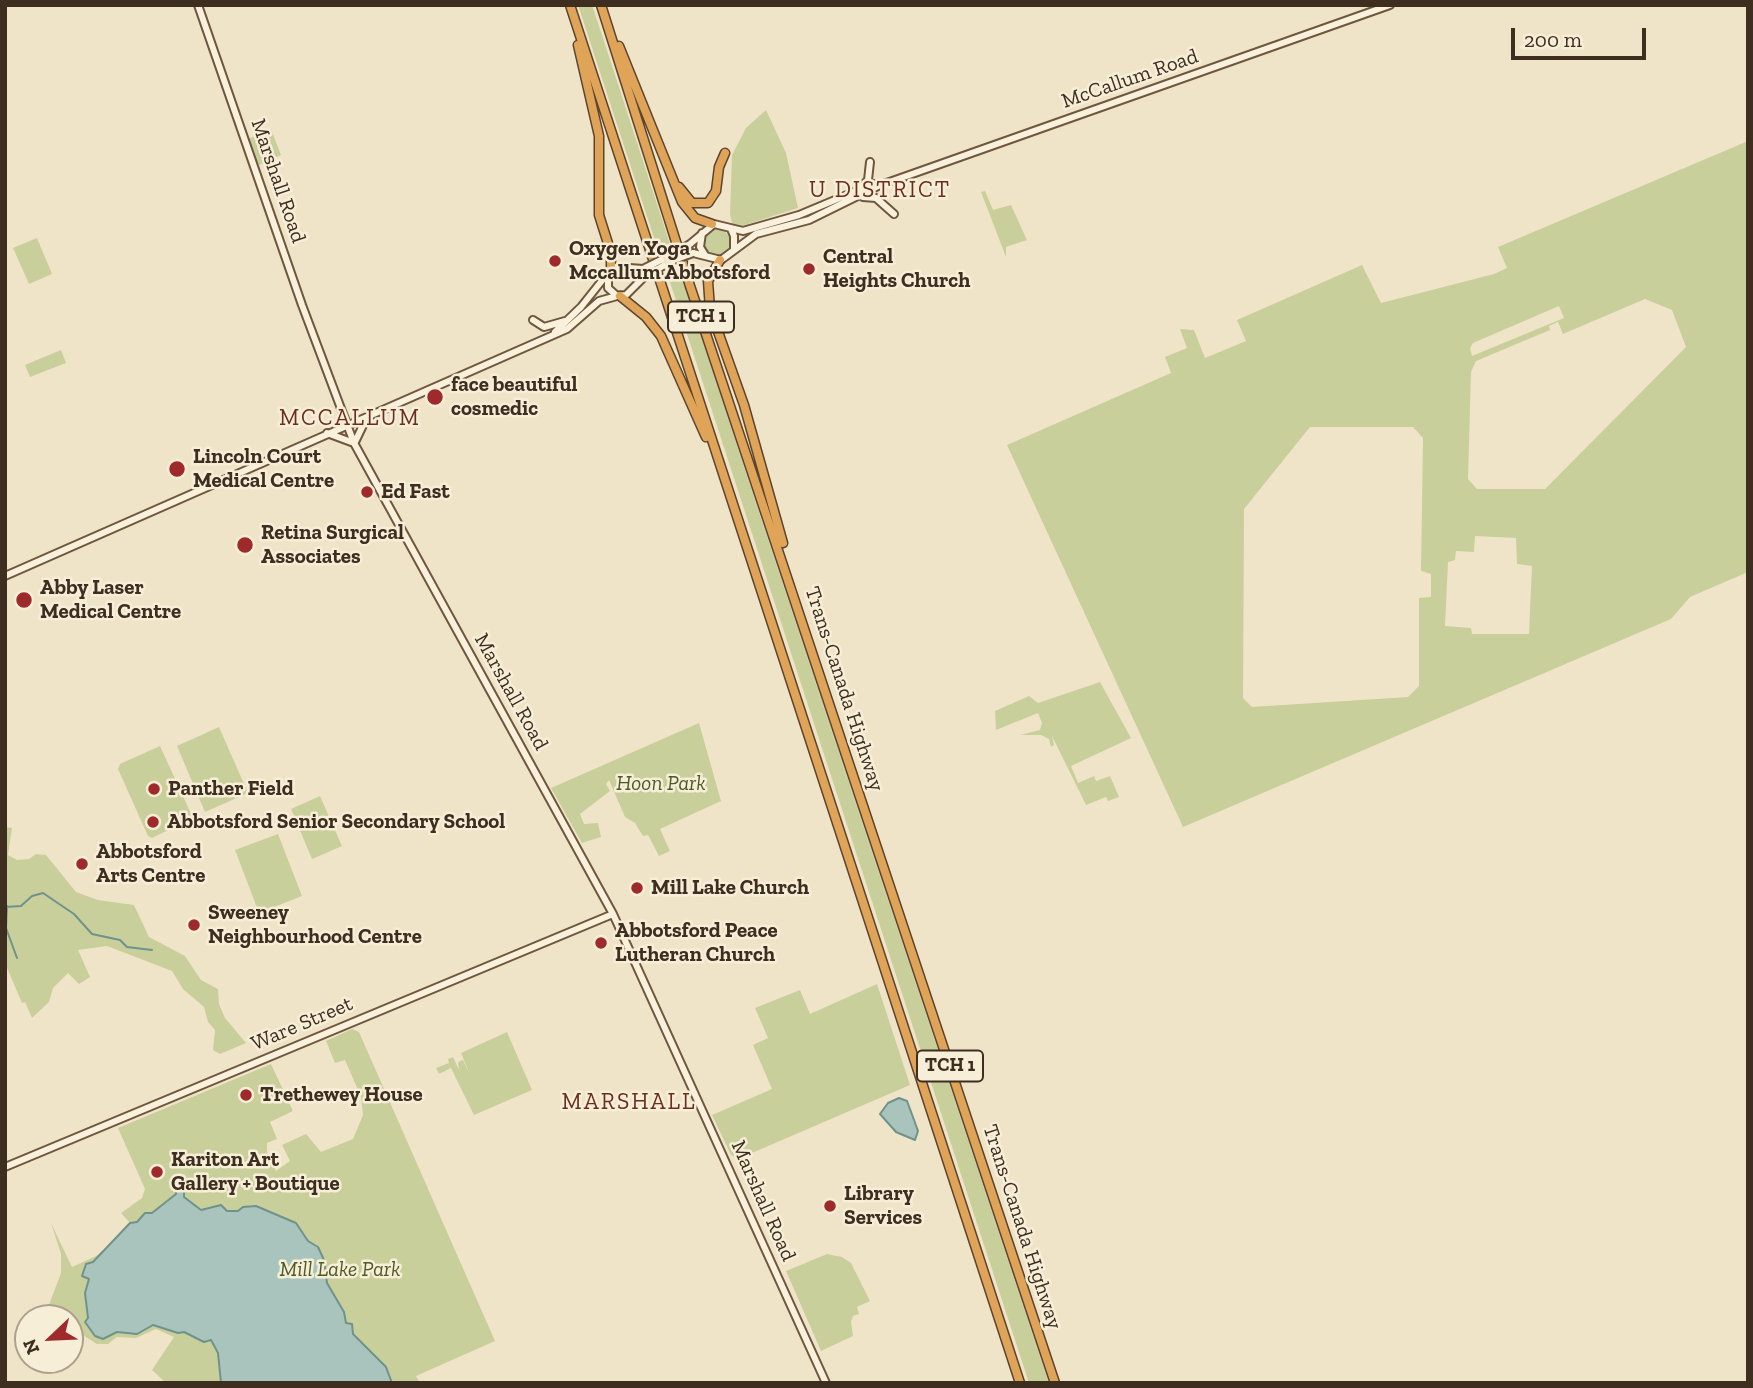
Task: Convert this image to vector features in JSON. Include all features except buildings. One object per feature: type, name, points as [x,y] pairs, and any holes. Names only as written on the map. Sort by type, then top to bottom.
[{"type":"highway","points":[[569,5],[598,130],[599,215],[611,253],[610,271]]},
{"type":"highway","name":"TCH 1","points":[[569,5],[1020,1383]]},
{"type":"highway","name":"Trans-Canada Highway","points":[[601,5],[690,286],[1055,1383]]},
{"type":"highway","points":[[607,22],[685,207],[695,218],[712,224]]},
{"type":"highway","points":[[656,143],[683,193],[692,203],[700,205],[708,203],[715,195],[719,167],[725,153]]},
{"type":"highway","points":[[720,260],[708,281],[710,309],[744,405],[800,610]]},
{"type":"highway","points":[[619,296],[646,317],[665,342],[730,497]]},
{"type":"main road","name":"Marshall Road","points":[[198,5],[354,443],[613,914],[826,1383]]},
{"type":"main road","name":"McCallum Road","points":[[730,228],[749,230],[791,218],[1390,5]]},
{"type":"main road","points":[[870,162],[868,180],[859,193],[876,198],[894,214]]},
{"type":"main road","name":"McCallum Road","points":[[734,250],[763,231],[809,220],[859,193]]},
{"type":"main road","points":[[5,576],[572,326],[603,298],[619,296],[633,290],[644,273],[673,257],[712,224],[730,228],[734,236],[734,250],[720,260],[693,253],[673,257]]},
{"type":"main road","points":[[703,231],[700,247],[706,256]]},
{"type":"main road","points":[[623,267],[634,277],[633,290]]},
{"type":"main road","points":[[555,332],[581,307],[599,280],[610,271],[623,267],[644,273]]},
{"type":"main road","points":[[610,271],[608,288],[619,296]]},
{"type":"main road","points":[[533,320],[544,327],[567,320]]},
{"type":"main road","points":[[327,433],[354,443],[368,416]]},
{"type":"main road","name":"Ware Street","points":[[5,1167],[613,914]]},
{"type":"green space","points":[[578,5],[592,5],[602,35],[671,247],[659,253]]},
{"type":"green space","points":[[766,110],[786,153],[798,208],[739,227],[732,223],[730,214],[732,155],[746,128]]},
{"type":"green space","points":[[271,129],[281,155],[255,167],[246,140]]},
{"type":"green space","points":[[1748,141],[1748,572],[1690,597],[1671,619],[1183,827],[1007,445],[1171,373],[1165,357],[1187,348],[1180,329],[1194,330],[1205,358],[1246,341],[1237,320],[1362,265],[1381,303],[1494,274],[1507,268],[1498,247]],"holes":[[[1645,299],[1672,310],[1686,347],[1545,489],[1477,489],[1468,479],[1471,372],[1476,361],[1550,330],[1549,326],[1558,322],[1563,334]],[[1559,306],[1564,318],[1472,356],[1470,348],[1473,343]],[[1310,427],[1413,427],[1423,438],[1421,571],[1431,574],[1431,597],[1419,598],[1419,686],[1408,697],[1252,707],[1243,698],[1244,509]],[[1475,536],[1516,538],[1517,564],[1532,566],[1529,634],[1472,634],[1471,628],[1445,626],[1448,562],[1455,560],[1456,551],[1474,552]]]},
{"type":"green space","points":[[985,191],[993,210],[1011,205],[1027,240],[1006,247],[1006,257],[981,192]]},
{"type":"green space","points":[[717,229],[726,233],[730,242],[726,251],[717,255],[708,251],[704,242],[708,233]]},
{"type":"green space","points":[[37,238],[52,274],[29,284],[13,248]]},
{"type":"green space","points":[[682,278],[1049,1383],[1029,1383],[670,282]]},
{"type":"green space","points":[[61,350],[66,363],[30,377],[25,365]]},
{"type":"green space","points":[[1100,682],[1131,738],[1071,766],[1078,783],[1094,776],[1096,781],[1110,776],[1119,797],[1108,801],[1106,797],[1086,805],[1052,736],[1054,745],[1051,747],[1049,739],[1041,735],[1020,735],[1040,730],[1042,723],[1038,713],[996,730],[995,711],[1029,696],[1038,703]]},
{"type":"green space","name":"Hoon Park","points":[[699,723],[721,801],[660,829],[670,851],[659,856],[648,835],[643,836],[635,823],[625,817],[609,780],[606,784],[610,791],[580,814],[584,824],[598,823],[601,837],[582,843],[551,788]]},
{"type":"green space","points":[[219,727],[248,793],[205,812],[177,746]]},
{"type":"green space","name":"Panther Field","points":[[160,746],[193,818],[152,838],[148,836],[118,769],[120,764]]},
{"type":"green space","points":[[320,796],[342,846],[312,859],[291,809]]},
{"type":"green space","points":[[5,827],[12,828],[8,855],[17,860],[29,859],[36,854],[46,855],[76,892],[98,900],[134,905],[149,937],[185,956],[201,980],[218,989],[219,1004],[225,1018],[246,1043],[220,1054],[213,1050],[215,1030],[208,1022],[204,1007],[183,989],[172,971],[107,946],[78,950],[90,977],[79,984],[68,973],[53,988],[49,1002],[32,1018],[25,1002],[22,1003],[5,963]]},
{"type":"green space","points":[[278,834],[302,896],[259,913],[235,850]]},
{"type":"green space","points":[[877,984],[910,1085],[738,1159],[731,1155],[712,1115],[772,1089],[753,1045],[768,1038],[755,1008],[800,990],[810,1014]]},
{"type":"green space","name":"Mill Lake Park","points":[[352,1029],[359,1032],[495,1341],[416,1376],[420,1383],[166,1383],[152,1370],[174,1337],[156,1329],[136,1338],[117,1337],[108,1344],[97,1344],[84,1336],[84,1304],[49,1304],[61,1273],[61,1254],[51,1223],[72,1267],[96,1256],[117,1239],[130,1223],[121,1213],[142,1198],[145,1189],[118,1128],[271,1064],[293,1111],[270,1122],[277,1139],[267,1143],[267,1152],[276,1171],[290,1161],[282,1145],[306,1134],[321,1152],[353,1139],[363,1115],[361,1097],[345,1060],[335,1063],[326,1041]]},
{"type":"green space","points":[[507,1032],[532,1090],[474,1115],[451,1068],[439,1074],[436,1068],[449,1063],[448,1059],[453,1057],[459,1070],[458,1062],[463,1060],[470,1075],[461,1053]]},
{"type":"green space","points":[[827,1254],[842,1257],[851,1263],[870,1301],[857,1307],[859,1314],[853,1316],[851,1322],[853,1336],[821,1351],[786,1271]]},
{"type":"water","points":[[899,1098],[907,1101],[918,1131],[915,1140],[896,1132],[880,1114],[888,1103]]},
{"type":"water","points":[[177,1182],[184,1183],[184,1197],[201,1210],[221,1205],[227,1211],[238,1211],[243,1207],[256,1206],[296,1223],[308,1241],[318,1247],[324,1260],[327,1283],[344,1312],[346,1323],[352,1324],[353,1334],[386,1367],[392,1383],[221,1383],[218,1353],[211,1340],[204,1342],[184,1332],[178,1333],[153,1325],[137,1334],[117,1332],[103,1339],[95,1336],[85,1322],[88,1318],[85,1293],[89,1279],[82,1276],[86,1264],[93,1262],[130,1223],[137,1222],[145,1213],[152,1213],[176,1194]]},
{"type":"waterway","points":[[5,907],[21,906],[32,896],[43,893],[74,914],[92,934],[120,940],[127,947],[152,950]]},
{"type":"waterway","points":[[7,906],[6,928],[17,958]]},
{"type":"place","name":"Oxygen Yoga Mccallum Abbotsford","points":[[555,261]]},
{"type":"place","name":"Central Heights Church","points":[[809,269]]},
{"type":"place","name":"face beautiful cosmedic","points":[[435,397]]},
{"type":"place","name":"Lincoln Court Medical Centre","points":[[177,469]]},
{"type":"place","name":"Ed Fast","points":[[367,492]]},
{"type":"place","name":"Retina Surgical Associates","points":[[245,545]]},
{"type":"place","name":"Abby Laser Medical Centre","points":[[24,600]]},
{"type":"place","name":"Panther Field","points":[[154,789]]},
{"type":"place","name":"Abbotsford Senior Secondary School","points":[[153,822]]},
{"type":"place","name":"Abbotsford Arts Centre","points":[[82,864]]},
{"type":"place","name":"Mill Lake Church","points":[[637,888]]},
{"type":"place","name":"Sweeney Neighbourhood Centre","points":[[194,925]]},
{"type":"place","name":"Abbotsford Peace Lutheran Church","points":[[601,943]]},
{"type":"place","name":"Trethewey House","points":[[246,1095]]},
{"type":"place","name":"Kariton Art Gallery + Boutique","points":[[157,1172]]},
{"type":"place","name":"Library Services","points":[[830,1206]]},
{"type":"district","name":"U DISTRICT","points":[[880,190]]},
{"type":"district","name":"MCCALLUM","points":[[350,418]]},
{"type":"district","name":"MARSHALL","points":[[629,1102]]}]
